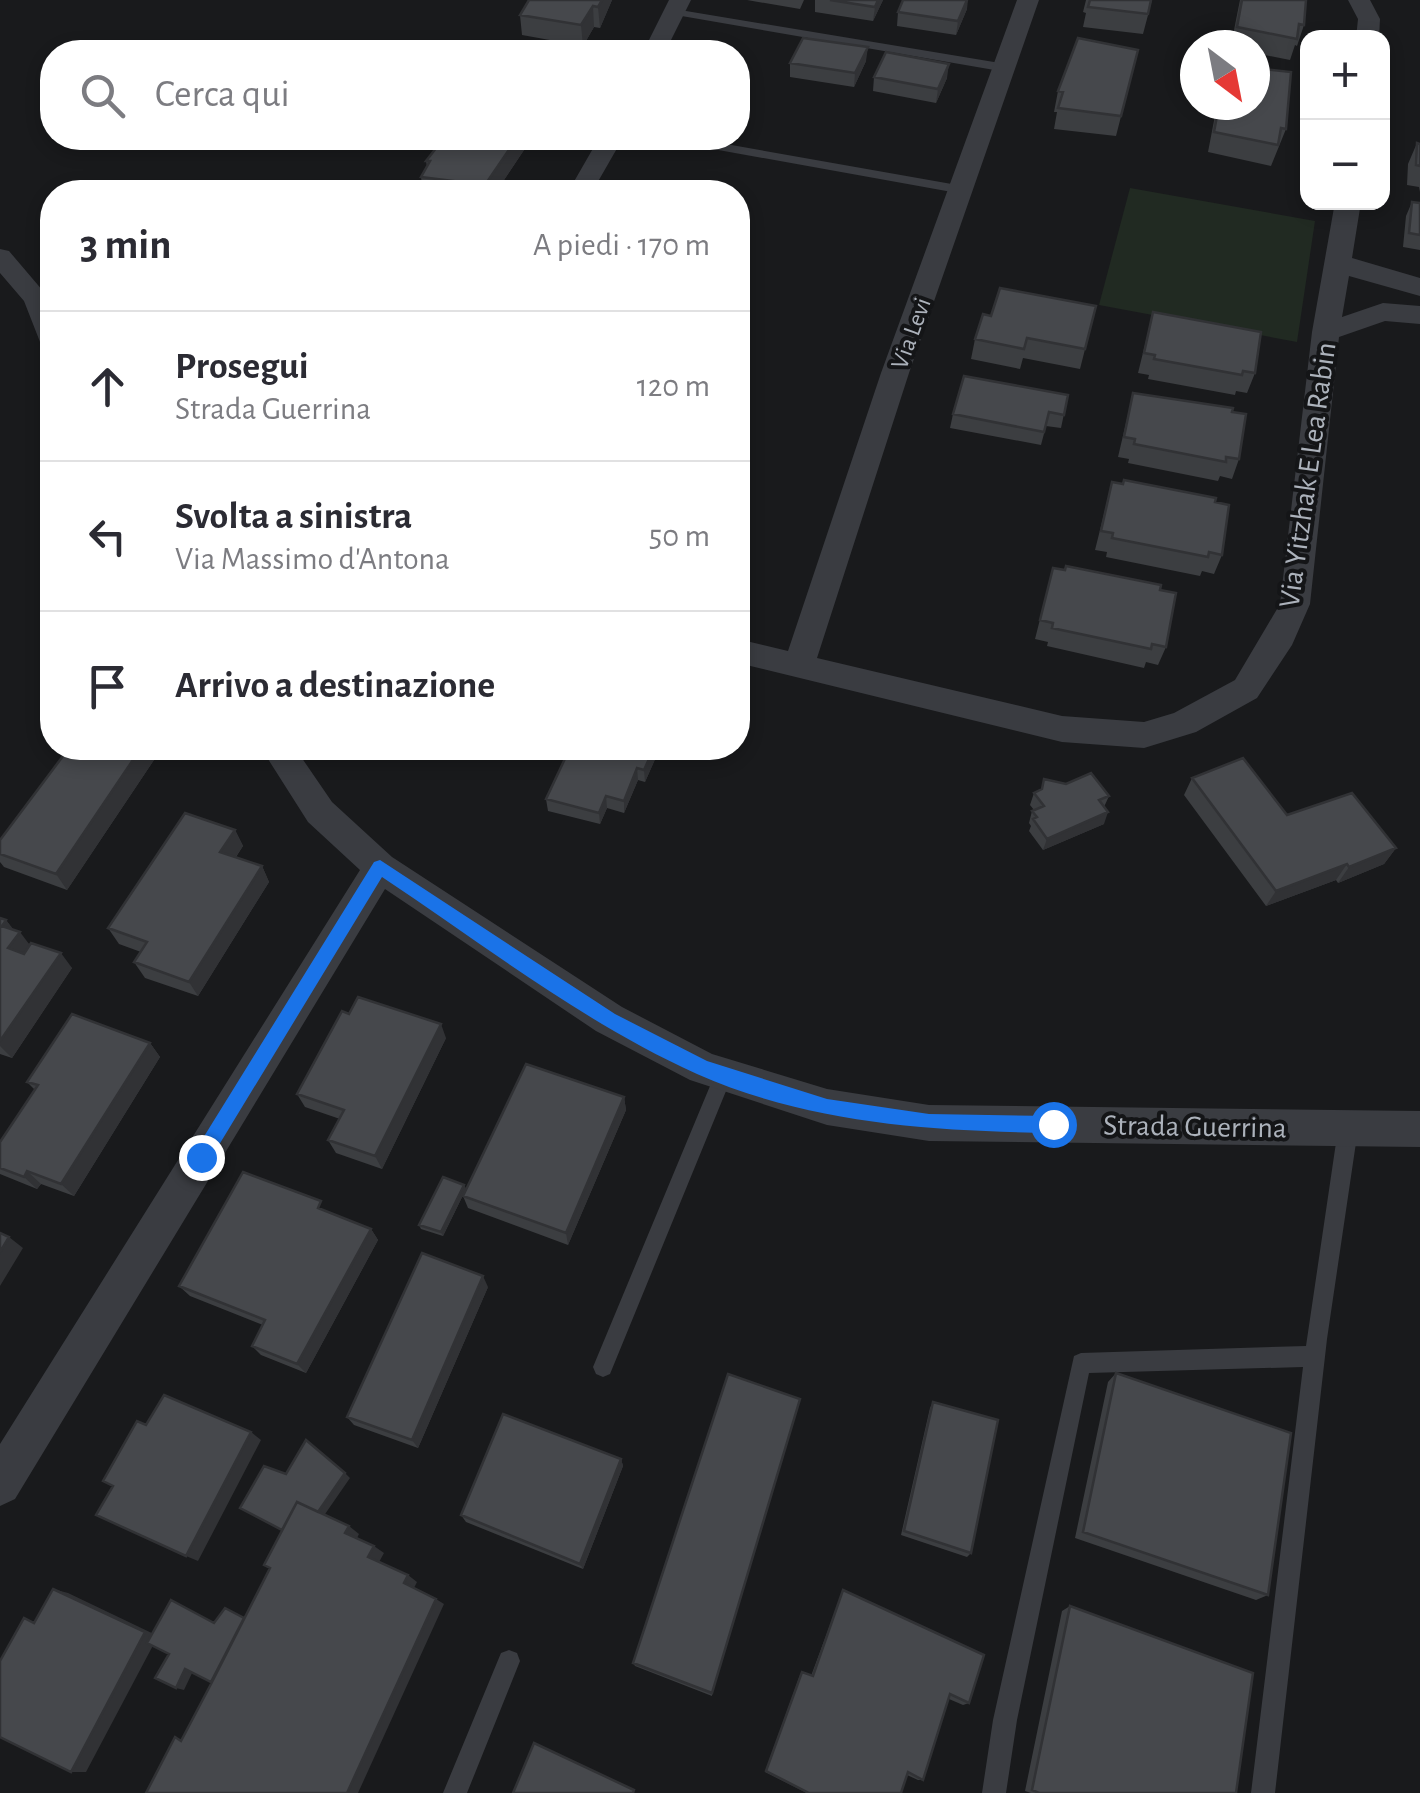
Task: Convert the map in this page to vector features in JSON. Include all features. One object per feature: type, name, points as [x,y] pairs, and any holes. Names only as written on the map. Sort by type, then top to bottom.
[{"type":"street","name":"Via Levi","points":[[798,668],[895,373],[1028,0]]},
{"type":"street","points":[[1359,0],[1369,20],[1368,30]]},
{"type":"street","points":[[660,40],[677,6]]},
{"type":"street","points":[[587,180],[603,150]]},
{"type":"street","name":"Via Yitzhak E Lea Rabin","points":[[750,654],[1062,729],[1104,734],[1144,735],[1218,707],[1246,689],[1295,604],[1326,332],[1347,210]]},
{"type":"street","points":[[0,257],[36,298],[40,309]]},
{"type":"street","points":[[1340,263],[1420,288]]},
{"type":"street","points":[[1326,332],[1383,312],[1420,315]]},
{"type":"street","name":"Strada Guerrina","points":[[286,760],[320,812],[380,867],[609,1019],[703,1068],[827,1107],[929,1122],[1411,1126]]},
{"type":"street","points":[[0,1484],[380,867]]},
{"type":"lane","points":[[677,6],[1006,68]]},
{"type":"lane","points":[[741,150],[963,190]]},
{"type":"lane","points":[[603,1366],[724,1074]]},
{"type":"lane","points":[[1263,1793],[1315,1356],[1348,1128]]},
{"type":"lane","points":[[994,1793],[1005,1720],[1081,1363],[1315,1356]]},
{"type":"lane","points":[[455,1793],[509,1661]]},
{"type":"shaded area","points":[[1130,188],[1315,221],[1297,342],[1099,305]]},
{"type":"building","points":[[529,0],[602,0],[598,7],[593,6],[581,25],[520,15]]},
{"type":"building","points":[[830,0],[878,0],[875,7]]},
{"type":"building","points":[[903,0],[967,0],[958,21],[898,12]]},
{"type":"building","points":[[1090,0],[1151,0],[1148,14],[1088,7]]},
{"type":"building","points":[[1242,0],[1306,0],[1304,25],[1299,24],[1297,39],[1270,34],[1270,30],[1237,27]]},
{"type":"building","points":[[803,38],[868,47],[855,73],[790,63]]},
{"type":"building","points":[[1078,38],[1138,50],[1121,116],[1058,108],[1063,92],[1058,91]]},
{"type":"building","points":[[886,52],[949,64],[938,89],[874,77]]},
{"type":"building","points":[[1270,70],[1291,72],[1286,129],[1281,128],[1278,145],[1214,132],[1216,120],[1270,120]]},
{"type":"building","points":[[1417,143],[1420,144],[1420,166],[1416,165]]},
{"type":"building","points":[[435,150],[509,150],[488,180],[421,177],[430,161],[426,161]]},
{"type":"building","points":[[1412,202],[1420,203],[1420,235],[1409,233]]},
{"type":"building","points":[[1000,288],[1096,306],[1085,349],[1027,338],[1024,349],[975,339],[983,314],[991,316]]},
{"type":"building","points":[[1153,312],[1261,332],[1255,373],[1243,371],[1242,375],[1154,359],[1155,355],[1144,353]]},
{"type":"building","points":[[964,376],[1068,395],[1064,415],[1049,412],[1044,432],[953,414]]},
{"type":"building","points":[[1133,393],[1233,408],[1232,412],[1246,414],[1239,459],[1226,457],[1226,462],[1134,444],[1135,439],[1124,437]]},
{"type":"building","points":[[1124,480],[1216,498],[1215,502],[1229,505],[1222,555],[1209,552],[1208,557],[1112,538],[1113,533],[1101,531],[1112,482],[1123,484]]},
{"type":"building","points":[[1066,566],[1161,585],[1160,590],[1176,593],[1166,647],[1152,644],[1151,649],[1052,628],[1053,623],[1040,620],[1053,568],[1065,570]]},
{"type":"building","points":[[1243,758],[1287,815],[1352,793],[1396,848],[1276,891],[1192,778]]},
{"type":"building","points":[[60,760],[133,760],[56,874],[0,854],[0,840]]},
{"type":"building","points":[[564,760],[649,760],[644,770],[637,768],[624,801],[606,796],[599,813],[546,799]]},
{"type":"building","points":[[1091,773],[1109,796],[1099,800],[1108,812],[1047,839],[1033,819],[1037,817],[1032,811],[1044,806],[1034,793],[1042,789],[1044,779],[1066,784]]},
{"type":"building","points":[[185,813],[235,830],[220,852],[262,866],[189,982],[134,962],[147,942],[108,928]]},
{"type":"building","points":[[0,918],[6,920],[2,926],[20,932],[8,948],[24,954],[31,943],[61,953],[0,1041]]},
{"type":"building","points":[[358,997],[441,1024],[375,1156],[328,1140],[344,1110],[297,1094],[342,1011],[349,1014]]},
{"type":"building","points":[[72,1014],[150,1043],[61,1184],[27,1171],[24,1177],[0,1168],[0,1142],[38,1085],[27,1082]]},
{"type":"building","points":[[526,1064],[624,1097],[566,1233],[463,1196]]},
{"type":"building","points":[[243,1172],[321,1201],[318,1208],[371,1229],[297,1364],[252,1346],[265,1320],[179,1286]]},
{"type":"building","points":[[443,1177],[464,1185],[441,1232],[419,1225]]},
{"type":"building","points":[[0,1233],[9,1237],[0,1252]]},
{"type":"building","points":[[422,1253],[483,1276],[412,1440],[347,1417]]},
{"type":"building","points":[[1116,1373],[1291,1433],[1268,1595],[1083,1532]]},
{"type":"building","points":[[728,1374],[800,1399],[712,1693],[633,1663]]},
{"type":"building","points":[[164,1395],[251,1432],[186,1556],[96,1515],[113,1486],[103,1481],[137,1421],[146,1425]]},
{"type":"building","points":[[933,1402],[998,1420],[971,1553],[904,1531]]},
{"type":"building","points":[[503,1414],[621,1459],[580,1564],[461,1515]]},
{"type":"building","points":[[306,1440],[345,1473],[318,1512],[297,1502],[282,1530],[240,1508],[264,1466],[286,1474]]},
{"type":"building","points":[[297,1502],[349,1526],[345,1533],[374,1546],[368,1557],[408,1575],[404,1583],[436,1599],[347,1793],[146,1793],[175,1737],[181,1741],[211,1684],[270,1568],[264,1565]]},
{"type":"building","points":[[53,1589],[145,1632],[71,1772],[0,1737],[0,1661],[24,1618],[34,1623]]},
{"type":"building","points":[[843,1590],[984,1655],[969,1703],[950,1694],[923,1780],[908,1772],[901,1793],[809,1793],[766,1771],[802,1672],[813,1676]]},
{"type":"building","points":[[171,1600],[214,1623],[225,1608],[244,1618],[211,1682],[185,1669],[176,1688],[155,1678],[169,1654],[147,1643]]},
{"type":"building","points":[[1070,1606],[1253,1673],[1236,1793],[1032,1790]]},
{"type":"building","points":[[534,1743],[634,1790],[633,1793],[513,1793]]},
{"type":"route","points":[[201,1157],[380,867],[609,1019],[703,1068],[827,1107],[929,1122],[1053,1124]]}]
